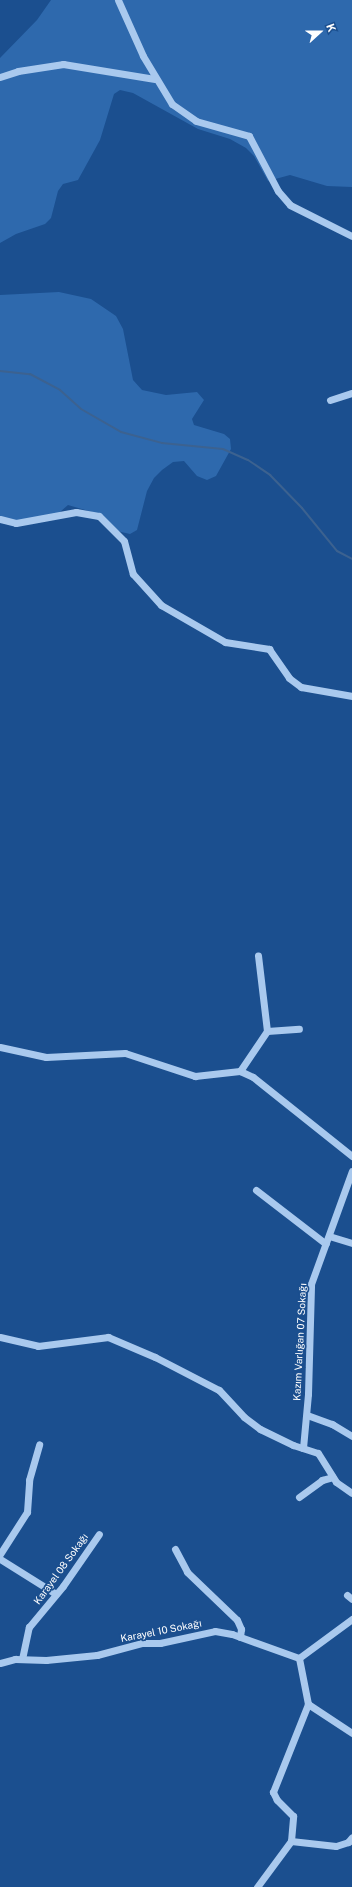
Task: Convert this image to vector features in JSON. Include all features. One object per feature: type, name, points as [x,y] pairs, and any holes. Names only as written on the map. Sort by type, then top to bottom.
[{"type":"street","points":[[118,0],[155,79],[164,94],[187,116],[196,121],[249,136],[278,191],[290,205],[352,236]]},
{"type":"street","points":[[0,77],[18,71],[63,64],[155,79]]},
{"type":"street","points":[[330,400],[352,393]]},
{"type":"street","points":[[0,518],[16,523],[76,512],[99,516],[124,541],[133,574],[153,599],[170,612],[225,642],[269,649],[289,678],[301,687],[352,696]]},
{"type":"street","points":[[240,1071],[267,1031],[258,956]]},
{"type":"street","points":[[267,1031],[299,1029]]},
{"type":"street","points":[[0,1047],[46,1057],[125,1053],[196,1076],[240,1071],[253,1077],[352,1156]]},
{"type":"street","name":"Kazım Varlığan 07 Sokağı","points":[[303,1448],[306,1415],[311,1284],[352,1171]]},
{"type":"street","points":[[256,1190],[328,1240],[352,1243]]},
{"type":"street","points":[[0,1337],[38,1346],[100,1337],[117,1340],[206,1381],[219,1390],[252,1424],[282,1441],[322,1456],[333,1477],[340,1486],[352,1493]]},
{"type":"street","points":[[306,1415],[332,1424],[352,1436]]},
{"type":"street","points":[[0,1554],[27,1512],[29,1480],[39,1444]]},
{"type":"street","points":[[298,1497],[322,1480],[333,1477]]},
{"type":"street","name":"Karayel 08 Sokağı","points":[[22,1659],[29,1627],[56,1594],[99,1534]]},
{"type":"street","points":[[175,1549],[187,1572],[237,1620],[241,1629],[240,1637]]},
{"type":"street","points":[[0,1559],[56,1594]]},
{"type":"street","points":[[257,1887],[291,1841],[293,1816],[274,1796],[274,1786],[308,1704],[299,1658],[352,1619]]},
{"type":"street","name":"Karayel 10 Sokağı","points":[[0,1663],[22,1659],[52,1660],[97,1655],[142,1643],[172,1640],[206,1632],[224,1632],[299,1658]]},
{"type":"street","points":[[308,1704],[352,1733]]},
{"type":"street","points":[[291,1841],[336,1846],[342,1845],[352,1837]]},
{"type":"shaded area","points":[[51,0],[352,0],[352,187],[327,186],[290,175],[268,181],[254,156],[246,148],[230,139],[198,129],[133,93],[120,90],[114,94],[100,140],[78,180],[63,184],[58,191],[51,218],[45,224],[16,234],[0,243],[0,58],[37,20]]},
{"type":"shaded area","points":[[59,292],[91,299],[116,316],[123,329],[133,380],[142,390],[166,395],[197,392],[204,400],[192,419],[194,425],[224,434],[230,439],[231,449],[216,476],[207,480],[197,476],[184,461],[173,462],[162,470],[154,478],[147,491],[137,530],[130,534],[117,531],[92,512],[68,505],[53,518],[18,526],[0,520],[0,295]]},
{"type":"waterway","points":[[0,371],[30,374],[60,390],[81,409],[121,432],[162,443],[223,449],[248,460],[270,475],[302,508],[337,551],[352,559]]}]
